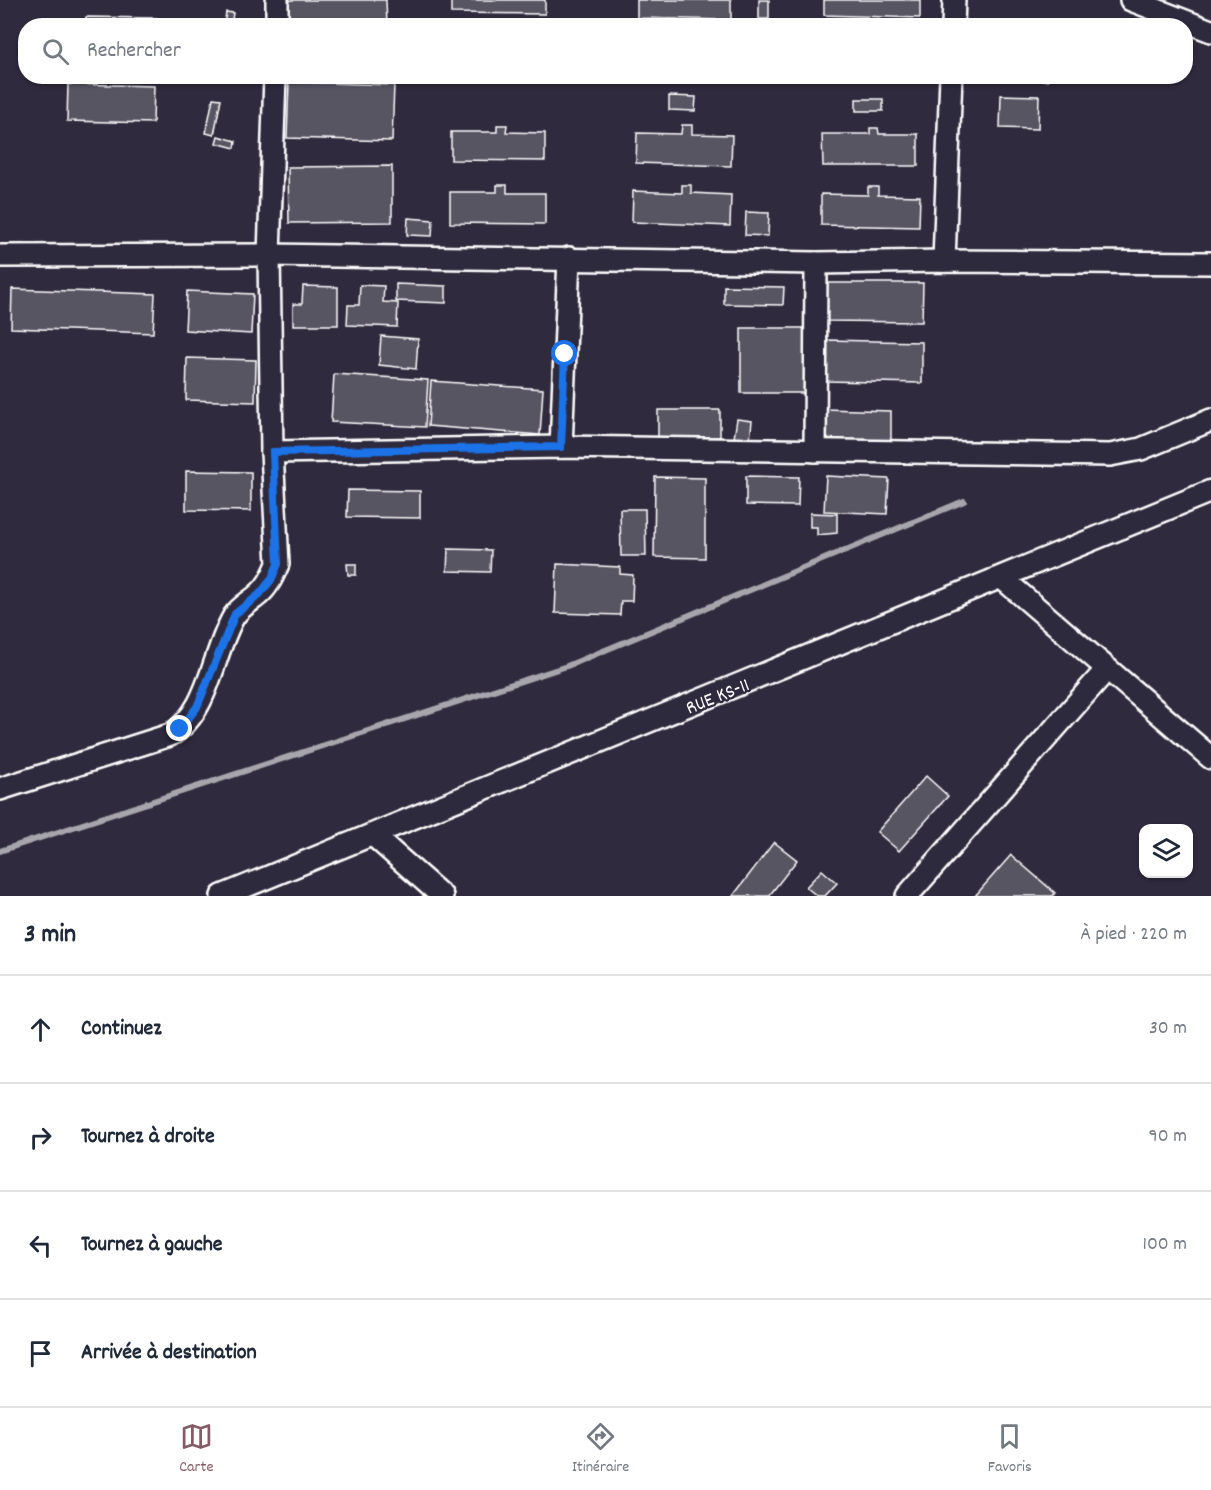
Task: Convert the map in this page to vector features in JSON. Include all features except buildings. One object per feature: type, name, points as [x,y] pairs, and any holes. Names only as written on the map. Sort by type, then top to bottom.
[{"type":"street","points":[[276,18],[277,0]]},
{"type":"street","points":[[953,18],[954,0]]},
{"type":"street","points":[[1131,0],[1177,18]]},
{"type":"street","points":[[1193,24],[1211,31]]},
{"type":"street","points":[[0,789],[170,735],[189,719],[235,614],[259,595],[271,580],[278,564],[269,255],[275,84]]},
{"type":"street","points":[[944,261],[951,84]]},
{"type":"street","points":[[0,256],[269,255],[569,258],[816,264],[944,261],[1211,263]]},
{"type":"street","points":[[561,447],[569,258]]},
{"type":"street","points":[[815,451],[816,264]]},
{"type":"street","points":[[273,452],[561,447],[1110,455],[1141,449],[1211,420]]},
{"type":"street","name":"RUE KS-11","points":[[222,896],[374,836],[1211,490]]},
{"type":"street","points":[[1002,578],[1211,758]]},
{"type":"street","points":[[907,896],[1107,669]]},
{"type":"street","points":[[374,836],[442,896]]},
{"type":"waterway","points":[[0,851],[567,666],[964,501]]},
{"type":"route","points":[[180,729],[197,707],[235,614],[259,595],[271,580],[278,564],[273,452],[561,447],[565,354]]}]
